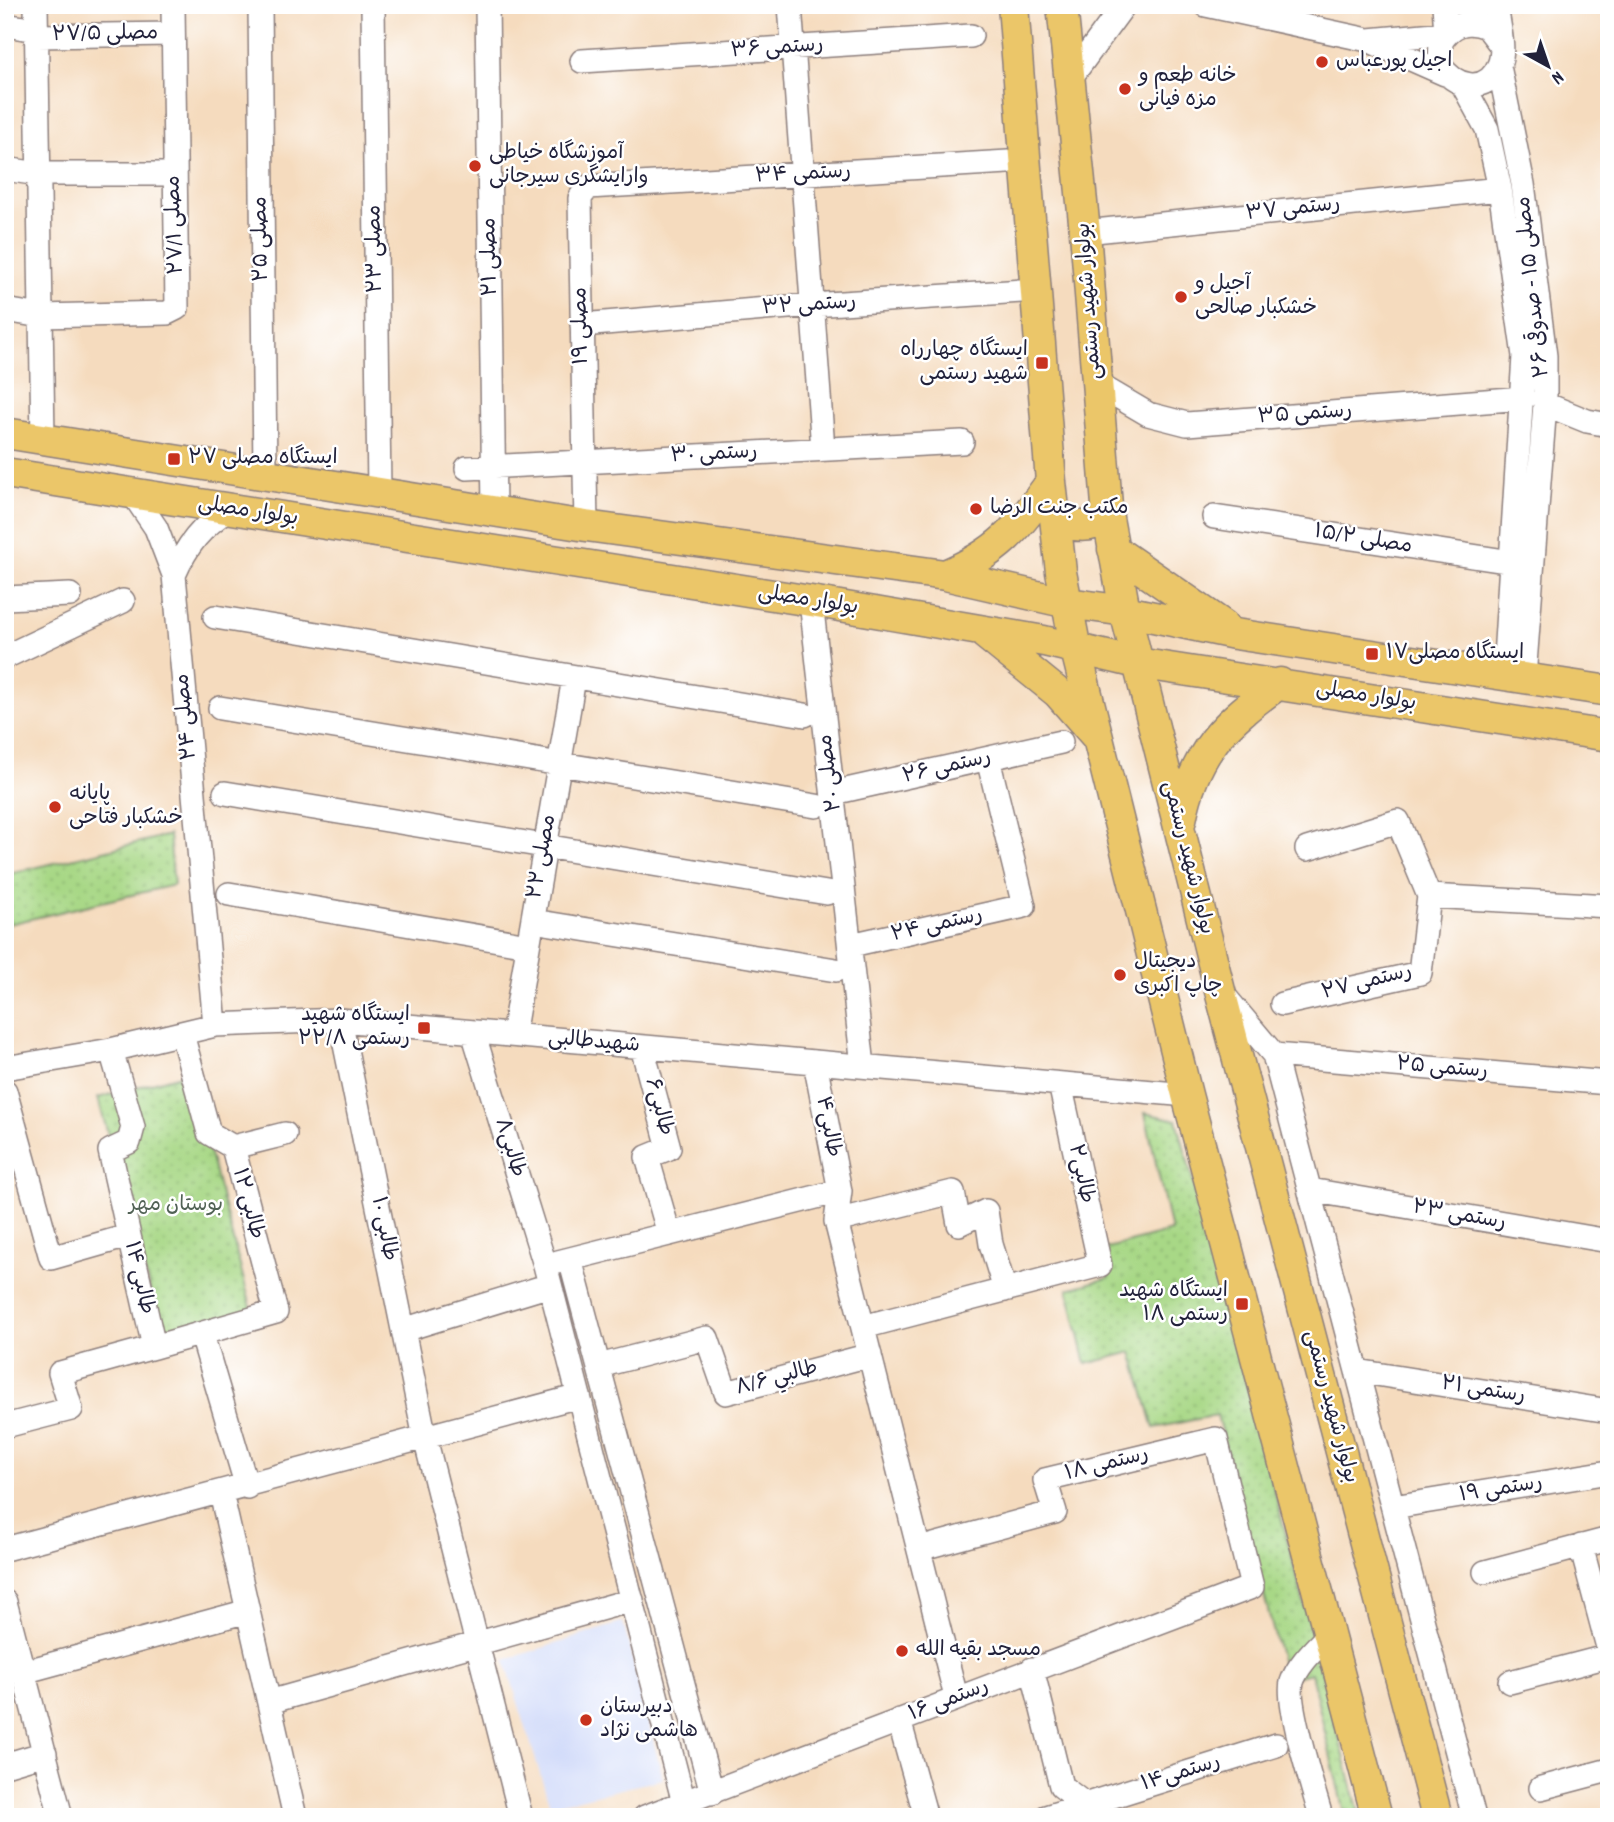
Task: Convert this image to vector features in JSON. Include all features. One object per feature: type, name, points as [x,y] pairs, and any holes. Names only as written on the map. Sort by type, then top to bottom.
[{"type":"main road","points":[[1013,5],[1051,482],[1061,572],[1076,650],[1187,1095],[1377,1817]]},
{"type":"main road","name":"بولوار شهید رستمی","points":[[1062,5],[1086,232],[1108,518],[1125,611],[1220,991],[1437,1817]]},
{"type":"main road","name":"بولوار مصلی","points":[[5,433],[586,526],[945,575],[1068,603],[1125,611],[1235,634],[1609,691]]},
{"type":"main road","name":"بولوار مصلی","points":[[5,474],[811,601],[980,630],[1137,663],[1609,736]]},
{"type":"main road","points":[[945,575],[975,562],[1003,543],[1051,482]]},
{"type":"main road","points":[[1055,516],[1064,522],[1087,527],[1108,518]]},
{"type":"main road","points":[[1113,549],[1235,634]]},
{"type":"main road","points":[[980,630],[1058,693],[1097,738]]},
{"type":"main road","points":[[1514,676],[1523,722]]},
{"type":"main road","points":[[1179,827],[1187,787],[1220,730],[1239,712],[1280,683]]},
{"type":"street","points":[[36,5],[43,439]]},
{"type":"street","name":"مصلی ۲۷/۱","points":[[41,316],[167,313],[177,308],[173,5]]},
{"type":"street","name":"مصلی ۲۵","points":[[260,5],[265,473]]},
{"type":"street","name":"مصلی ۲۳","points":[[373,5],[379,492]]},
{"type":"street","name":"مصلی ۲۱","points":[[487,5],[494,510]]},
{"type":"street","points":[[790,5],[823,449]]},
{"type":"street","points":[[997,5],[1016,41]]},
{"type":"street","points":[[1069,80],[1124,5]]},
{"type":"street","points":[[1206,5],[1368,40],[1454,79],[1485,82],[1499,55],[1495,34],[1477,23],[1466,23],[1446,33],[1368,40]]},
{"type":"street","points":[[1444,5],[1446,33],[1438,53],[1454,79]]},
{"type":"street","name":"مصلی ۱۵ - صدوقی ۲۶","points":[[1496,5],[1499,55],[1523,184],[1545,356],[1534,401],[1512,562],[1514,676]]},
{"type":"street","name":"مصلی ۲۷/۵","points":[[5,25],[37,33],[173,34]]},
{"type":"street","name":"رستمی ۳۶","points":[[582,61],[971,36]]},
{"type":"street","name":"مصلی ۱۵ - صدوقی ۲۶","points":[[1454,79],[1487,129],[1500,189],[1524,356],[1534,401],[1514,676]]},
{"type":"street","name":"رستمی ۳۴","points":[[582,191],[587,187],[1025,160]]},
{"type":"street","points":[[5,169],[39,174],[174,173]]},
{"type":"street","name":"رستمی ۳۷","points":[[1086,232],[1500,189]]},
{"type":"street","name":"مصلی ۱۹","points":[[582,191],[586,526]]},
{"type":"street","name":"رستمی ۳۲","points":[[582,325],[812,305],[1036,290]]},
{"type":"street","points":[[5,310],[41,316]]},
{"type":"street","name":"رستمی ۳۵","points":[[1097,384],[1148,414],[1187,424],[1534,401]]},
{"type":"street","points":[[1534,401],[1587,421],[1609,425]]},
{"type":"street","name":"رستمی ۳۰","points":[[467,468],[962,442]]},
{"type":"street","points":[[133,494],[156,528],[174,575]]},
{"type":"street","points":[[174,575],[186,547],[198,532],[229,509]]},
{"type":"street","name":"مصلی ۱۵/۲","points":[[1214,517],[1512,562]]},
{"type":"street","name":"مصلی ۲۴","points":[[174,575],[215,1025]]},
{"type":"street","points":[[5,597],[70,595]]},
{"type":"street","points":[[5,657],[123,601]]},
{"type":"street","name":"مصلی ۲۰","points":[[811,601],[825,800],[851,945],[863,1066]]},
{"type":"street","points":[[215,617],[805,715]]},
{"type":"street","name":"مصلی ۲۲","points":[[513,1035],[574,678]]},
{"type":"street","points":[[220,708],[559,766],[825,800]]},
{"type":"street","name":"رستمی ۲۶","points":[[825,800],[1061,742]]},
{"type":"street","name":"رستمی ۲۴","points":[[851,945],[1024,906],[988,759]]},
{"type":"street","points":[[225,793],[827,894]]},
{"type":"street","points":[[1307,849],[1398,821],[1429,896],[1609,906]]},
{"type":"street","points":[[229,894],[528,945]]},
{"type":"street","name":"رستمی ۲۷","points":[[1282,1004],[1420,973],[1429,896]]},
{"type":"street","points":[[533,921],[836,970]]},
{"type":"street","points":[[1220,991],[1274,1055],[1474,1817]]},
{"type":"street","name":"شهیدطالبی","points":[[5,1068],[111,1050],[215,1025],[340,1020],[1187,1095]]},
{"type":"street","name":"طالبی ۱۰","points":[[340,1020],[425,1438],[521,1817]]},
{"type":"street","name":"طالبی۸","points":[[473,1032],[548,1275],[684,1803]]},
{"type":"street","name":"طالبی ۱۲","points":[[182,1034],[209,1133],[233,1147],[276,1312],[202,1335]]},
{"type":"street","name":"طالبی۶","points":[[642,1047],[669,1148],[647,1157],[669,1234]]},
{"type":"street","name":"طالبی ۱۴","points":[[111,1050],[132,1127],[129,1142],[110,1151],[154,1347]]},
{"type":"street","name":"رستمی ۲۵","points":[[1274,1055],[1609,1083]]},
{"type":"street","name":"طالبی۴","points":[[815,1062],[840,1191],[836,1221]]},
{"type":"street","name":"طالبی۲","points":[[1005,1290],[1100,1265],[1060,1084]]},
{"type":"street","points":[[5,1091],[51,1258],[128,1236]]},
{"type":"street","points":[[233,1147],[285,1134]]},
{"type":"street","name":"رستمی ۲۳","points":[[1310,1190],[1609,1241]]},
{"type":"street","points":[[403,1330],[548,1275],[570,1259],[840,1191]]},
{"type":"street","points":[[863,1327],[1005,1290],[986,1211],[959,1224],[953,1192],[836,1221],[956,1697]]},
{"type":"street","points":[[570,1259],[712,1793]]},
{"type":"street","points":[[5,1426],[71,1409],[60,1373],[202,1335],[247,1487]]},
{"type":"street","name":"طالبي ۸/۶","points":[[599,1366],[707,1338],[726,1393],[870,1355]]},
{"type":"street","name":"رستمی ۲۱","points":[[1357,1371],[1609,1411]]},
{"type":"street","points":[[5,1549],[247,1487],[579,1396]]},
{"type":"street","name":"رستمی ۱۸","points":[[919,1549],[1055,1512],[1045,1480],[1216,1439],[1252,1587]]},
{"type":"street","name":"رستمی ۱۹","points":[[1393,1507],[1609,1472]]},
{"type":"street","points":[[221,1493],[295,1817]]},
{"type":"street","points":[[1485,1572],[1609,1539]]},
{"type":"street","points":[[1510,1682],[1609,1654],[1581,1546]]},
{"type":"street","name":"رستمی ۱۶","points":[[645,1817],[1252,1587]]},
{"type":"street","points":[[270,1702],[632,1600]]},
{"type":"street","points":[[5,1602],[61,1817]]},
{"type":"street","points":[[23,1672],[248,1611]]},
{"type":"street","points":[[1321,1817],[1293,1707],[1292,1683],[1329,1634]]},
{"type":"street","points":[[1032,1669],[1061,1786],[1093,1810]]},
{"type":"street","points":[[899,1720],[926,1817]]},
{"type":"street","name":"رستمی۱۴","points":[[1046,1817],[1093,1810],[1276,1745]]},
{"type":"street","points":[[5,1765],[45,1753]]},
{"type":"street","points":[[1541,1788],[1609,1770]]},
{"type":"shaded area","name":"دبیرستان هاشمی نژاد","points":[[623,1622],[663,1779],[550,1806],[505,1660]]},
{"type":"green space","points":[[169,835],[174,885],[5,925],[5,875]]},
{"type":"green space","name":"بوستان مهر","points":[[188,1073],[253,1314],[163,1338],[98,1098]]},
{"type":"green space","points":[[1145,1113],[1177,1120],[1360,1817],[1345,1817],[1311,1673],[1286,1679],[1217,1415],[1154,1428],[1132,1352],[1086,1364],[1068,1289],[1108,1278],[1104,1249],[1171,1231]]},
{"type":"place","name":"اجیل پورعباس","points":[[1322,62]]},
{"type":"place","name":"خانه طعم و مزه فیانی","points":[[1125,89]]},
{"type":"place","name":"آموزشگاه خیاطی وارایشگری سیرجانی","points":[[475,166]]},
{"type":"place","name":"آجیل و خشکبار صالحی","points":[[1181,297]]},
{"type":"place","name":"ایستگاه چهارراه شهید رستمی","points":[[1042,363]]},
{"type":"place","name":"ایستگاه مصلی ۲۷","points":[[174,459]]},
{"type":"place","name":"مكتب جنت الرضا","points":[[976,509]]},
{"type":"place","name":"ایستگاه مصلی۱۷","points":[[1372,654]]},
{"type":"place","name":"پایانه خشکبار فتاحی","points":[[55,807]]},
{"type":"place","name":"دیجیتال چاپ اکبری","points":[[1120,975]]},
{"type":"place","name":"ایستگاه شهید رستمی ۲۲/۸","points":[[424,1028]]},
{"type":"place","name":"ایستگاه شهید رستمی ۱۸","points":[[1242,1304]]},
{"type":"place","name":"مسجد بقیه الله","points":[[902,1651]]},
{"type":"place","name":"دبیرستان هاشمی نژاد","points":[[586,1720]]}]
